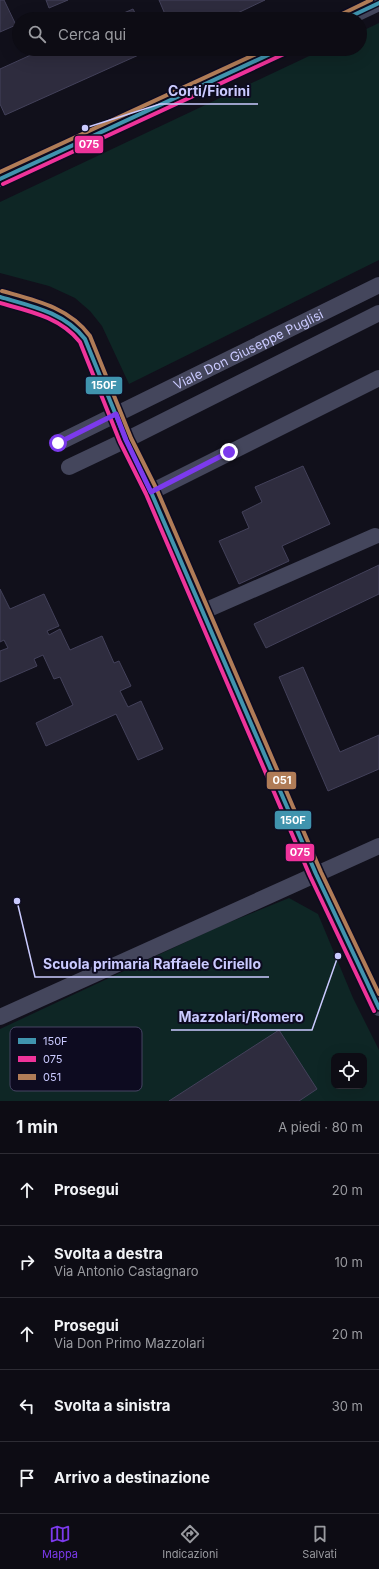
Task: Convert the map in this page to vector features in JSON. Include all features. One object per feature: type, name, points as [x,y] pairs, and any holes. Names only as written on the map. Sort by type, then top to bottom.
[{"type":"street","points":[[359,12],[378,2]]},
{"type":"street","points":[[0,179],[266,56]]},
{"type":"street","name":"Viale Don Giuseppe Puglisi","points":[[58,443],[379,284]]},
{"type":"street","points":[[0,297],[51,313],[70,323],[80,331],[85,339],[126,440],[151,492],[316,874],[379,1008]]},
{"type":"street","name":"Viale Don Giuseppe Puglisi","points":[[69,467],[379,313]]},
{"type":"street","points":[[151,492],[379,378]]},
{"type":"street","points":[[202,612],[375,536]]},
{"type":"street","points":[[0,1017],[379,846]]},
{"type":"green space","points":[[379,23],[379,260],[129,384],[102,326],[90,311],[75,298],[49,286],[0,273],[0,202],[309,56],[367,56],[367,29]]},
{"type":"green space","points":[[289,898],[318,914],[353,998],[379,1050],[379,1101],[0,1101],[0,1029],[220,926]]},
{"type":"building","points":[[0,0],[4,0],[12,17],[12,27],[0,32]]},
{"type":"building","points":[[46,0],[68,0],[49,8]]},
{"type":"building","points":[[159,0],[265,0],[240,12],[164,12]]},
{"type":"building","points":[[133,9],[134,12],[126,12]]},
{"type":"building","points":[[29,56],[136,56],[5,115],[0,104],[0,69]]},
{"type":"building","points":[[303,466],[330,524],[282,546],[289,561],[239,584],[219,541],[249,528],[242,512],[262,502],[255,487]]},
{"type":"building","points":[[379,565],[379,594],[266,648],[254,624]]},
{"type":"building","points":[[0,589],[10,609],[44,594],[59,626],[47,631],[49,635],[60,629],[70,650],[102,636],[114,663],[119,661],[131,686],[120,691],[128,707],[141,701],[163,749],[138,760],[116,714],[46,746],[36,723],[73,705],[60,677],[54,679],[43,655],[34,659],[37,666],[0,682],[0,651],[8,648],[4,640],[0,642]]},
{"type":"building","points":[[303,667],[340,752],[379,735],[379,769],[328,791],[279,677]]},
{"type":"building","points":[[279,1030],[317,1089],[299,1101],[169,1101]]},
{"type":"transit line","name":"051","points":[[346,12],[371,0]]},
{"type":"transit line","name":"150F","points":[[360,12],[379,3]]},
{"type":"transit line","name":"051","points":[[0,172],[252,56]]},
{"type":"transit line","name":"150F","points":[[0,179],[266,56]]},
{"type":"transit line","name":"075","points":[[3,184],[280,56]]},
{"type":"transit line","name":"051","points":[[2,291],[50,306],[61,311],[82,326],[90,336],[131,438],[157,490],[321,872],[379,994]]},
{"type":"transit line","name":"150F","points":[[0,297],[35,307],[57,316],[77,330],[85,339],[126,440],[151,492],[316,874],[379,1008]]},
{"type":"transit line","name":"075","points":[[0,303],[33,312],[54,321],[72,333],[80,342],[120,442],[146,494],[310,876],[374,1011]]},
{"type":"place","name":"Corti/Fiorini","points":[[85,128]]},
{"type":"place","name":"Scuola primaria Raffaele Ciriello","points":[[17,901]]},
{"type":"place","name":"Mazzolari/Romero","points":[[338,956]]},
{"type":"route","points":[[58,443],[116,414],[126,440],[151,492],[229,452]]}]
